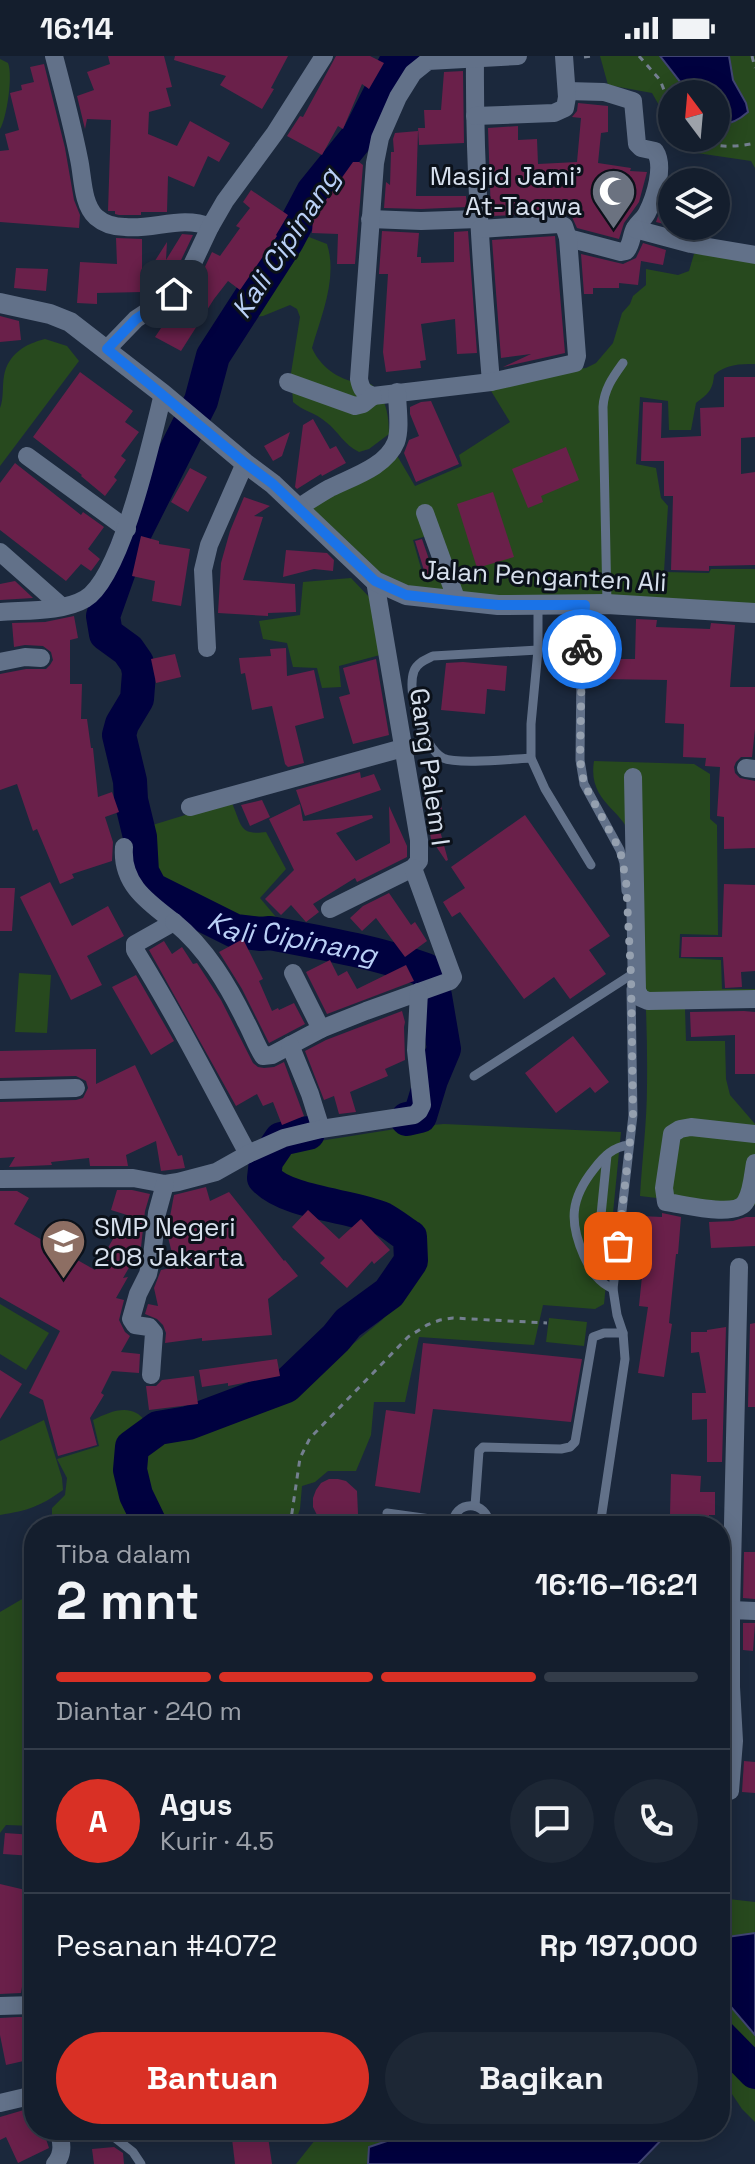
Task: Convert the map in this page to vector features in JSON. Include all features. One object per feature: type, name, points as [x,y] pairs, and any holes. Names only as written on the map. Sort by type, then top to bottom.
[{"type":"street","points":[[107,349],[136,319],[174,294],[183,284],[225,201],[275,133],[324,56]]},
{"type":"street","points":[[370,219],[564,226],[568,238],[577,360],[572,365],[491,382],[373,396],[364,393],[359,379],[370,219],[377,147],[398,97],[421,63],[518,56]]},
{"type":"street","points":[[475,116],[561,111],[567,103],[564,56]]},
{"type":"street","points":[[60,57],[86,196],[98,219],[111,226],[126,228],[196,221],[210,227]]},
{"type":"street","points":[[475,59],[480,224],[491,382]]},
{"type":"street","points":[[567,91],[604,92],[633,101],[637,144],[655,151],[660,160],[649,210],[635,229],[626,251],[568,238]]},
{"type":"street","points":[[635,229],[691,244],[755,255]]},
{"type":"street","name":"Jalan Penganten Ali","points":[[0,303],[50,314],[70,322],[273,484],[375,581],[406,595],[498,605],[607,604],[755,613]]},
{"type":"street","points":[[288,382],[355,406],[373,396]]},
{"type":"street","points":[[298,508],[377,464],[389,453],[397,436],[397,392]]},
{"type":"street","points":[[0,612],[81,601],[100,584],[127,529],[170,400]]},
{"type":"street","points":[[27,456],[127,529]]},
{"type":"street","points":[[207,648],[203,570],[209,545],[245,463]]},
{"type":"street","points":[[425,513],[457,601]]},
{"type":"street","points":[[0,552],[61,606]]},
{"type":"street","name":"Gang Palem I","points":[[330,909],[413,868],[419,861],[420,851],[375,581]]},
{"type":"street","points":[[2,656],[41,658]]},
{"type":"street","points":[[190,807],[403,748]]},
{"type":"street","points":[[633,777],[637,991],[641,998],[648,1001],[755,999]]},
{"type":"street","points":[[124,847],[124,866],[137,892],[194,940],[209,959],[232,994],[263,1056],[272,1055],[321,1029],[450,981],[453,977],[413,868]]},
{"type":"street","points":[[174,922],[135,944],[135,950],[171,1008],[248,1154]]},
{"type":"street","points":[[293,973],[321,1029]]},
{"type":"street","points":[[0,1179],[133,1178],[165,1184],[216,1172],[284,1138],[321,1129],[406,1117],[419,1111],[422,1105],[416,1050],[426,990]]},
{"type":"street","points":[[290,1045],[321,1129]]},
{"type":"street","points":[[0,1090],[76,1088]]},
{"type":"street","points":[[754,1170],[747,1200],[735,1209],[721,1210],[666,1202],[672,1134],[691,1127],[755,1134]]},
{"type":"street","points":[[151,1375],[154,1333],[149,1327],[135,1325],[131,1319],[148,1274],[157,1213],[165,1184]]},
{"type":"street","points":[[730,1791],[734,1741],[731,1610],[746,1324],[739,1267]]},
{"type":"street","points":[[731,1610],[755,1611]]},
{"type":"street","points":[[0,2006],[24,2004]]},
{"type":"street","points":[[0,2103],[24,2097]]},
{"type":"street","points":[[55,2164],[59,2160],[62,2140]]},
{"type":"lane","points":[[607,604],[603,407],[604,394],[623,363]]},
{"type":"lane","points":[[538,605],[531,758],[545,789],[591,865]]},
{"type":"lane","points":[[585,605],[580,760],[584,784],[613,835],[624,863],[631,975],[633,1115],[613,1289],[623,1333],[625,1359],[601,1516]]},
{"type":"lane","points":[[531,758],[454,761],[440,757],[419,723],[412,691],[414,671],[421,661],[433,656],[538,650]]},
{"type":"lane","points":[[474,1076],[631,975]]},
{"type":"lane","points":[[613,1289],[595,1276],[577,1239],[573,1223],[575,1201],[589,1175],[607,1155],[620,1146],[629,1145]]},
{"type":"lane","points":[[595,1276],[607,1155]]},
{"type":"lane","points":[[475,1506],[480,1448],[561,1449],[575,1442],[593,1337],[604,1333],[623,1333]]},
{"type":"lane","points":[[455,1516],[464,1506],[475,1506],[488,1516]]},
{"type":"lane","points":[[387,1513],[405,1516]]},
{"type":"lane","points":[[118,2140],[133,2152],[141,2164]]},
{"type":"path","points":[[639,56],[660,80]]},
{"type":"path","points":[[752,56],[755,68]]},
{"type":"path","points":[[730,148],[755,143]]},
{"type":"path","points":[[291,1516],[304,1447],[320,1426],[408,1337],[427,1325],[453,1318],[547,1323]]},
{"type":"green space","points":[[600,56],[755,56],[755,168],[751,161],[696,152],[730,152],[730,80],[658,80],[658,104],[652,93],[608,85]]},
{"type":"green space","points":[[0,59],[8,63],[10,77],[7,106],[0,129]]},
{"type":"green space","points":[[309,237],[327,244],[331,270],[327,297],[312,348],[322,363],[336,375],[353,382],[371,384],[380,395],[387,413],[389,434],[369,449],[359,452],[322,419],[293,402],[291,373],[300,317],[297,309],[290,305],[255,317],[251,309],[299,241]]},
{"type":"green space","points":[[694,254],[755,261],[755,364],[728,367],[714,375],[709,391],[696,403],[691,430],[669,430],[668,401],[640,397],[636,464],[656,468],[661,498],[668,506],[664,572],[709,573],[711,569],[755,569],[755,605],[459,599],[430,535],[413,540],[424,579],[445,575],[454,598],[383,591],[302,506],[392,447],[415,486],[462,466],[459,455],[510,422],[488,386],[586,368],[596,363],[613,343],[622,313],[633,296],[646,285],[646,269],[678,275],[689,271]]},
{"type":"green space","points":[[45,339],[67,346],[79,361],[0,466],[0,408],[6,368],[18,351]]},
{"type":"green space","points":[[351,578],[371,599],[380,655],[339,666],[341,687],[322,688],[317,668],[293,667],[287,643],[263,639],[259,621],[300,615],[303,582]]},
{"type":"green space","points":[[594,761],[694,764],[710,774],[710,819],[717,825],[718,935],[680,934],[679,958],[721,960],[722,989],[755,989],[755,1006],[685,1009],[686,1041],[725,1041],[726,1079],[730,1095],[755,1124],[755,1205],[747,1209],[640,1196],[647,1055],[638,901],[628,830],[596,787]]},
{"type":"green space","points":[[231,801],[242,827],[250,832],[266,832],[286,869],[260,898],[281,923],[271,927],[249,923],[164,890],[149,852],[146,827]]},
{"type":"green space","points":[[19,973],[51,975],[47,1033],[15,1032]]},
{"type":"green space","points":[[444,1124],[621,1132],[604,1304],[595,1309],[543,1305],[534,1345],[419,1337],[405,1402],[374,1402],[371,1435],[356,1471],[328,1471],[315,1482],[302,1486],[298,1516],[52,1516],[52,1508],[65,1495],[67,1478],[57,1459],[99,1446],[93,1420],[121,1410],[134,1412],[146,1422],[245,1413],[301,1387],[382,1320],[416,1279],[420,1236],[388,1207],[282,1180],[278,1164],[280,1150],[288,1146]]},
{"type":"green space","points":[[0,1304],[49,1333],[26,1370],[0,1354]]},
{"type":"green space","points":[[549,1318],[587,1322],[584,1346],[546,1342]]},
{"type":"green space","points":[[44,1420],[63,1490],[33,1507],[0,1515],[0,1441]]},
{"type":"green space","points":[[24,1598],[24,1826],[6,1825],[0,1833],[0,1612]]},
{"type":"green space","points":[[730,1899],[755,1902],[755,2122],[730,2091]]},
{"type":"green space","points":[[315,2140],[384,2140],[378,2164],[296,2164]]},
{"type":"shaded area","points":[[660,56],[729,56],[733,80],[748,112],[730,123],[730,80],[679,80]]},
{"type":"shaded area","points":[[755,1933],[755,2035],[730,2006],[730,1937]]},
{"type":"shaded area","points":[[390,2140],[661,2140],[638,2164],[368,2164],[369,2147]]},
{"type":"building","points":[[108,56],[164,56],[172,87],[166,88],[171,106],[149,112],[148,134],[177,146],[190,121],[230,143],[219,162],[208,156],[194,187],[168,176],[167,212],[119,215],[108,211],[111,120],[87,119],[85,129],[77,96],[94,90],[87,72],[110,64]]},
{"type":"building","points":[[175,56],[288,56],[262,109],[220,85],[226,76],[174,60]]},
{"type":"building","points":[[336,56],[370,56],[384,63],[369,89],[362,84],[343,129],[338,126],[322,155],[287,136],[300,116],[303,117]]},
{"type":"building","points":[[44,64],[80,215],[79,228],[0,222],[0,151],[9,150],[5,134],[19,130],[10,93],[22,90],[21,85],[34,82],[30,67]]},
{"type":"building","points":[[463,71],[464,143],[419,145],[418,128],[425,128],[424,110],[441,110],[444,72]]},
{"type":"building","points":[[578,103],[608,106],[608,132],[601,133],[598,163],[647,172],[639,202],[624,223],[619,239],[577,228],[572,217],[563,213],[491,216],[488,128],[518,126],[518,140],[537,139],[538,164],[577,162],[581,118],[572,117]]},
{"type":"building","points":[[418,131],[416,196],[466,196],[467,207],[384,208],[386,182],[390,185],[395,133]]},
{"type":"building","points":[[353,162],[363,165],[355,264],[337,264],[338,234],[312,233],[313,218]]},
{"type":"building","points":[[251,190],[288,215],[277,236],[240,290],[228,281],[181,351],[155,337],[174,309],[194,290],[212,252],[220,256],[240,228],[236,226],[250,208],[243,202]]},
{"type":"building","points":[[382,231],[419,233],[417,257],[421,257],[421,263],[454,262],[454,232],[468,231],[477,353],[457,354],[455,319],[421,324],[426,360],[420,361],[421,368],[386,372],[383,352],[388,274],[379,274]]},
{"type":"building","points":[[182,234],[193,235],[168,283],[142,282],[143,292],[97,293],[97,304],[77,303],[80,262],[117,264],[116,238],[142,239],[142,281],[167,242],[166,260]]},
{"type":"building","points":[[555,236],[565,353],[503,367],[531,354],[501,358],[492,240]]},
{"type":"building","points":[[643,243],[666,250],[663,265],[641,261],[638,285],[619,283],[619,288],[593,288],[593,294],[584,294],[581,254],[623,264],[636,258]]},
{"type":"building","points":[[16,268],[48,269],[46,291],[14,288]]},
{"type":"building","points":[[0,316],[19,321],[21,340],[0,342]]},
{"type":"building","points":[[80,372],[133,411],[125,422],[139,432],[121,456],[126,460],[105,496],[33,437]]},
{"type":"building","points":[[724,377],[755,377],[755,437],[741,438],[741,474],[755,472],[755,565],[709,566],[709,571],[671,570],[673,496],[664,496],[664,461],[641,461],[643,402],[662,403],[661,438],[701,436],[700,408],[724,407]]},
{"type":"building","points":[[431,401],[459,464],[416,482],[404,453],[409,440],[419,436],[410,407]]},
{"type":"building","points":[[313,419],[330,449],[336,446],[346,463],[297,489],[303,425]]},
{"type":"building","points":[[290,432],[282,456],[273,461],[264,446]]},
{"type":"building","points":[[566,447],[579,480],[541,496],[543,502],[528,508],[512,469]]},
{"type":"building","points":[[15,463],[81,515],[83,512],[104,527],[88,549],[100,559],[91,571],[81,564],[66,581],[0,530],[0,483]]},
{"type":"building","points":[[190,468],[207,477],[188,512],[171,502]]},
{"type":"building","points":[[493,492],[514,557],[477,568],[457,504]]},
{"type":"building","points":[[244,497],[270,506],[254,516],[263,517],[243,580],[295,584],[296,612],[268,613],[268,616],[218,613],[221,563]]},
{"type":"building","points":[[141,536],[159,541],[159,544],[190,549],[181,606],[152,601],[155,581],[132,576]]},
{"type":"building","points":[[422,539],[434,574],[426,577],[415,541]]},
{"type":"building","points":[[286,550],[327,553],[334,560],[333,571],[314,569],[283,577]]},
{"type":"building","points":[[15,581],[33,598],[0,600],[0,584]]},
{"type":"building","points":[[74,616],[78,638],[70,640],[70,684],[82,684],[81,719],[87,719],[98,797],[112,792],[119,812],[105,817],[113,842],[112,861],[72,874],[74,878],[60,884],[37,829],[33,831],[17,784],[0,790],[0,674],[46,669],[53,660],[51,652],[43,646],[14,647],[12,623],[45,622]]},
{"type":"building","points":[[636,619],[657,620],[656,627],[710,629],[711,623],[735,625],[730,687],[755,687],[752,757],[741,757],[734,767],[740,778],[755,781],[755,848],[724,849],[724,817],[717,816],[720,767],[705,766],[706,758],[683,757],[684,724],[665,723],[667,680],[602,679],[602,659],[635,659]]},
{"type":"building","points":[[286,648],[287,676],[314,670],[324,718],[295,726],[304,763],[288,767],[272,706],[252,710],[239,658],[271,656],[270,649]]},
{"type":"building","points":[[175,654],[181,677],[156,683],[151,659]]},
{"type":"building","points":[[376,659],[389,735],[353,744],[339,697],[350,694],[343,668]]},
{"type":"building","points":[[446,663],[507,666],[505,691],[487,689],[485,714],[441,710]]},
{"type":"building","points":[[360,772],[361,778],[374,774],[381,790],[305,816],[296,790]]},
{"type":"building","points":[[435,777],[443,815],[436,816],[446,861],[431,839],[421,780]]},
{"type":"building","points":[[262,800],[270,817],[250,826],[241,805]]},
{"type":"building","points":[[300,804],[303,821],[372,815],[373,818],[336,833],[356,861],[390,843],[389,806],[407,846],[407,857],[357,882],[355,878],[313,904],[319,912],[306,922],[291,905],[281,915],[265,899],[294,870],[269,819]]},
{"type":"building","points":[[525,815],[610,936],[589,950],[606,974],[570,999],[554,977],[524,999],[460,912],[452,917],[443,902],[465,888],[451,867]]},
{"type":"building","points":[[50,882],[72,926],[108,906],[124,936],[87,956],[102,985],[71,1000],[20,897]]},
{"type":"building","points":[[724,884],[755,885],[755,971],[741,972],[742,987],[725,988],[723,957],[681,957],[682,937],[722,937]]},
{"type":"building","points":[[0,888],[15,888],[12,931],[0,931]]},
{"type":"building","points":[[389,893],[411,925],[415,922],[427,941],[405,957],[376,918],[362,931],[350,918],[363,906]]},
{"type":"building","points":[[243,939],[263,979],[259,981],[272,1011],[294,1003],[305,1024],[269,1043],[219,952]]},
{"type":"building","points":[[164,941],[172,954],[182,947],[193,964],[197,963],[221,1000],[253,1063],[264,1068],[284,1062],[304,1116],[282,1125],[273,1102],[263,1106],[257,1094],[236,1106],[149,950]]},
{"type":"building","points":[[330,960],[338,976],[347,971],[357,989],[406,965],[414,981],[327,1014],[306,972]]},
{"type":"building","points":[[136,975],[174,1041],[151,1055],[112,987]]},
{"type":"building","points":[[402,1011],[405,1060],[385,1069],[388,1076],[350,1092],[356,1112],[339,1114],[334,1096],[324,1100],[305,1051]]},
{"type":"building","points":[[690,1012],[755,1012],[755,1074],[735,1074],[735,1035],[691,1037]]},
{"type":"building","points":[[573,1036],[609,1082],[595,1093],[590,1087],[556,1113],[525,1073]]},
{"type":"building","points":[[96,1049],[96,1084],[135,1065],[178,1156],[182,1155],[185,1168],[161,1171],[156,1141],[126,1155],[128,1166],[90,1166],[89,1158],[51,1162],[52,1165],[9,1167],[15,1157],[0,1158],[0,1102],[76,1100],[83,1098],[88,1088],[86,1081],[76,1076],[0,1078],[0,1051]]},
{"type":"building","points":[[206,1187],[210,1201],[229,1192],[298,1276],[268,1299],[272,1335],[165,1343],[163,1325],[145,1314],[148,1304],[158,1306],[154,1288],[161,1270],[171,1268],[170,1262],[174,1261],[167,1233],[174,1195]]},
{"type":"building","points":[[117,1190],[150,1194],[141,1247],[123,1278],[128,1277],[116,1298],[124,1300],[119,1320],[130,1336],[121,1352],[140,1354],[139,1373],[112,1371],[101,1393],[104,1395],[90,1418],[97,1445],[58,1456],[43,1400],[29,1393],[60,1331],[0,1297],[0,1191],[17,1191],[29,1198],[14,1224],[95,1270],[127,1215],[111,1210]]},
{"type":"building","points":[[308,1210],[339,1239],[361,1219],[390,1250],[374,1264],[372,1261],[347,1288],[320,1263],[325,1258],[292,1227]]},
{"type":"building","points":[[662,1213],[681,1217],[664,1377],[638,1373],[648,1307],[639,1306],[642,1276],[635,1275],[640,1216],[662,1217]]},
{"type":"building","points":[[755,1217],[755,1246],[711,1248],[709,1222]]},
{"type":"building","points":[[755,1323],[755,1407],[748,1407],[750,1324]]},
{"type":"building","points":[[726,1327],[722,1462],[707,1462],[707,1419],[692,1420],[692,1393],[706,1393],[699,1352],[691,1353],[691,1332]]},
{"type":"building","points":[[423,1343],[582,1359],[571,1422],[433,1409],[420,1493],[375,1486],[386,1410],[415,1414]]},
{"type":"building","points":[[277,1359],[280,1376],[228,1386],[228,1383],[202,1387],[199,1370]]},
{"type":"building","points":[[0,1370],[22,1384],[0,1419]]},
{"type":"building","points":[[194,1376],[198,1404],[149,1410],[146,1386],[156,1386],[162,1380]]},
{"type":"building","points":[[671,1474],[701,1476],[700,1492],[715,1492],[715,1515],[670,1514]]},
{"type":"building","points":[[329,1479],[346,1481],[357,1491],[358,1514],[318,1516],[313,1507],[313,1498],[321,1483]]},
{"type":"building","points":[[744,1552],[755,1552],[755,1599],[743,1598]]},
{"type":"building","points":[[743,1623],[755,1623],[753,1651],[743,1650]]},
{"type":"building","points":[[744,1761],[755,1762],[755,1793],[742,1792]]},
{"type":"building","points":[[5,1833],[24,1834],[24,1855],[3,1854]]},
{"type":"building","points":[[0,1884],[24,1890],[24,1974],[21,1993],[0,1994]]},
{"type":"building","points":[[24,2017],[24,2061],[6,2065],[0,2018]]},
{"type":"building","points":[[24,2110],[24,2140],[46,2140],[49,2148],[18,2163],[6,2137],[0,2140],[0,2117]]},
{"type":"building","points":[[232,2140],[268,2140],[272,2164],[235,2164]]},
{"type":"building","points":[[114,2147],[123,2153],[124,2164],[94,2164],[92,2149]]},
{"type":"waterway","name":"Kali Cipinang","points":[[404,56],[398,58],[359,135],[313,192],[287,241],[213,356],[201,401],[127,548],[103,616],[106,634],[128,650],[137,663],[139,673],[137,699],[119,735],[140,837],[142,872],[151,889],[235,931],[270,933],[329,944],[426,970],[435,996],[444,1049],[420,1116],[407,1119]]},
{"type":"waterway","name":"Kali Cipinang","points":[[146,1516],[136,1495],[130,1470],[132,1447],[158,1428],[188,1423],[286,1386],[348,1323],[389,1293],[411,1261],[410,1237],[383,1219],[304,1199],[275,1187],[264,1178],[266,1161],[281,1139],[308,1133]]},
{"type":"waterway","name":"Kali Cipinang","points":[[730,2046],[755,2072]]},
{"type":"way so far","points":[[582,649],[580,760],[584,784],[620,850],[626,880],[633,1115],[618,1246]]},
{"type":"place","name":"Masjid Jami' At-Taqwa","points":[[613,230]]},
{"type":"place","name":"SMP Negeri 208 Jakarta","points":[[63,1281]]},
{"type":"route","points":[[174,294],[136,319],[107,349],[273,484],[375,581],[406,595],[457,601],[498,605],[585,605],[582,649]]}]
